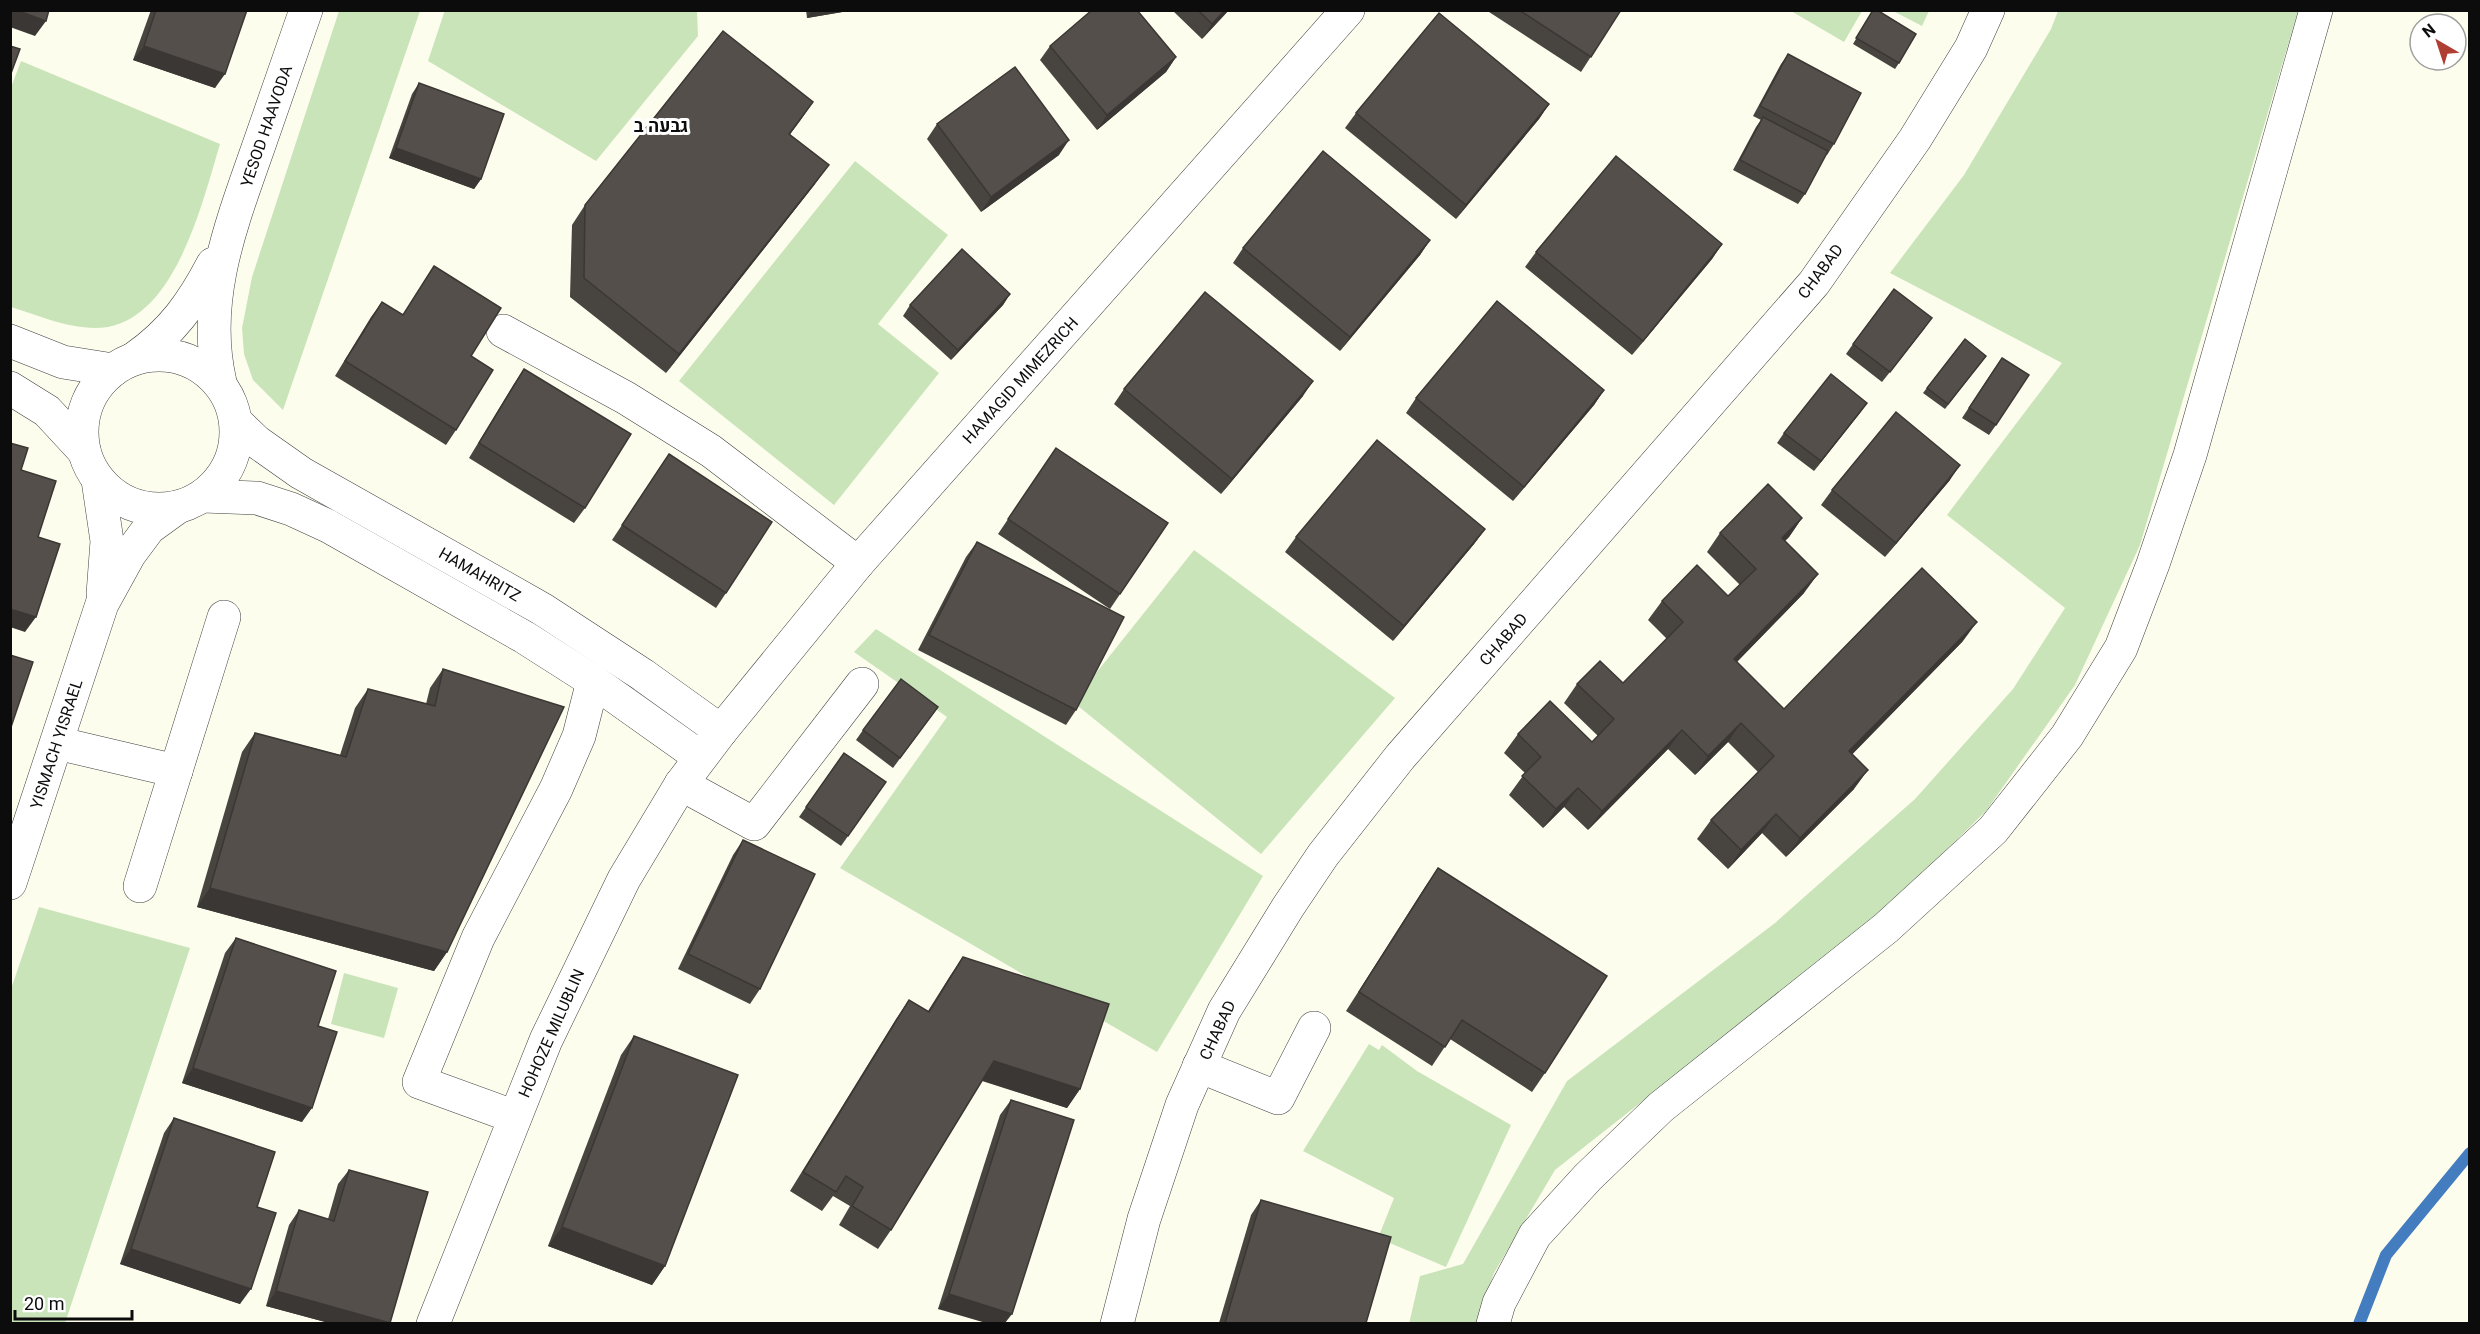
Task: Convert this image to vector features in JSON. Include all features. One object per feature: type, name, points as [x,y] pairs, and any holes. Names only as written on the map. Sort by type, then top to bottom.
[{"type":"street","name":"YESOD HAAVODA","points":[[124,364],[159,341],[195,298],[225,241],[306,10]]},
{"type":"street","name":"HAMAGID MIMEZRICH","points":[[700,757],[858,563],[1348,10]]},
{"type":"street","name":"CHABAD","points":[[1117,1323],[1144,1219],[1182,1105],[1199,1066],[1224,1011],[1323,855],[1400,757],[1814,283],[1915,139],[1971,48],[1988,10]]},
{"type":"street","points":[[1493,1323],[1499,1303],[1536,1235],[1588,1177],[1661,1107],[1886,928],[1985,837],[2067,736],[2121,648],[2164,531],[2190,455],[2316,10]]},
{"type":"street","name":"YESOD HAAVODA","points":[[220,382],[213,354],[212,336],[214,308],[225,241]]},
{"type":"street","points":[[503,330],[626,398],[711,451],[858,563]]},
{"type":"street","points":[[10,341],[63,362],[124,364]]},
{"type":"street","points":[[10,388],[47,411],[114,495],[134,506],[155,510],[190,502],[218,482],[230,464],[236,444],[237,423],[228,394],[220,382],[206,369],[181,358],[153,355],[124,364],[99,382],[89,398],[83,416],[82,434],[91,466]]},
{"type":"street","name":"HAMAHRITZ","points":[[237,423],[257,442],[293,468],[542,609],[643,675],[721,731]]},
{"type":"street","name":"YISMACH YISRAEL","points":[[91,466],[107,541],[102,604]]},
{"type":"street","name":"HAMAHRITZ","points":[[190,502],[257,498],[291,509],[328,526],[524,637],[593,681],[700,757]]},
{"type":"street","name":"YISMACH YISRAEL","points":[[10,883],[102,604],[129,555],[149,528],[190,502]]},
{"type":"street","points":[[140,886],[224,617]]},
{"type":"street","points":[[515,1117],[419,1082],[478,939],[556,789],[579,736],[593,681]]},
{"type":"street","points":[[681,784],[754,824],[862,684]]},
{"type":"street","points":[[57,743],[176,771]]},
{"type":"street","name":"HOHOZE MILUBLIN","points":[[433,1323],[546,1040],[587,952],[624,879],[681,784],[700,757]]},
{"type":"street","points":[[1199,1066],[1278,1098],[1314,1028]]},
{"type":"green space","points":[[445,10],[697,11],[698,36],[596,161],[428,61]]},
{"type":"green space","points":[[339,11],[420,11],[283,410],[253,380],[244,354],[242,328],[252,277]]},
{"type":"green space","points":[[1791,11],[1862,11],[1844,42]]},
{"type":"green space","points":[[1893,11],[1929,11],[1922,26]]},
{"type":"green space","points":[[2058,11],[2298,11],[2140,545],[2075,685],[1986,811],[1884,911],[1555,1170],[1494,1273],[1477,1323],[1409,1324],[1420,1276],[1463,1264],[1567,1081],[1775,923],[1915,799],[2013,689],[2065,608],[1947,515],[2062,363],[1890,273],[1964,175],[2051,29]]},
{"type":"green space","points":[[21,61],[220,144],[184,252],[152,301],[132,318],[108,327],[83,327],[46,319],[11,307],[10,90]]},
{"type":"green space","points":[[855,161],[948,235],[878,324],[939,373],[834,505],[679,381]]},
{"type":"green space","points":[[1194,550],[1395,698],[1261,854],[1073,702]]},
{"type":"green space","points":[[876,629],[1263,876],[1157,1052],[840,868],[947,717],[854,652]]},
{"type":"green space","points":[[39,907],[190,948],[65,1323],[11,1323],[11,989]]},
{"type":"green space","points":[[344,973],[398,988],[384,1038],[331,1024]]},
{"type":"green space","points":[[1369,1044],[1379,1050],[1382,1045],[1417,1071],[1511,1125],[1446,1267],[1378,1238],[1394,1198],[1303,1151]]},
{"type":"building","points":[[16,10],[49,10],[46,21]]},
{"type":"building","points":[[156,10],[247,10],[225,74],[144,46]]},
{"type":"building","points":[[1092,10],[1137,10],[1176,57],[1107,115],[1050,46]]},
{"type":"building","points":[[1198,10],[1225,10],[1212,24]]},
{"type":"building","points":[[1519,10],[1621,10],[1591,57]]},
{"type":"building","points":[[1873,10],[1877,10],[1916,34],[1899,63],[1856,38]]},
{"type":"building","points":[[1439,13],[1549,104],[1466,205],[1356,113]]},
{"type":"building","points":[[723,31],[813,102],[789,134],[829,165],[679,354],[584,278],[585,205]]},
{"type":"building","points":[[10,46],[20,49],[10,76]]},
{"type":"building","points":[[1788,54],[1861,93],[1834,144],[1760,106]]},
{"type":"building","points":[[1015,67],[1069,140],[991,197],[937,124]]},
{"type":"building","points":[[419,83],[504,114],[481,179],[396,148]]},
{"type":"building","points":[[1763,117],[1828,151],[1805,194],[1740,160]]},
{"type":"building","points":[[1323,151],[1430,240],[1350,337],[1243,248]]},
{"type":"building","points":[[1616,156],[1722,244],[1643,341],[1536,252]]},
{"type":"building","points":[[962,249],[1010,294],[958,350],[910,305]]},
{"type":"building","points":[[434,266],[501,308],[471,356],[493,370],[456,430],[345,361],[382,302],[403,315]]},
{"type":"building","points":[[1894,289],[1932,318],[1890,372],[1853,344]]},
{"type":"building","points":[[1205,292],[1313,381],[1232,479],[1124,389]]},
{"type":"building","points":[[1497,301],[1604,390],[1524,487],[1416,398]]},
{"type":"building","points":[[1965,339],[1986,356],[1948,404],[1927,388]]},
{"type":"building","points":[[2002,358],[2029,375],[1996,425],[1969,408]]},
{"type":"building","points":[[524,369],[631,434],[585,508],[479,443]]},
{"type":"building","points":[[1831,374],[1867,403],[1821,461],[1784,433]]},
{"type":"building","points":[[1896,412],[1960,465],[1896,543],[1832,490]]},
{"type":"building","points":[[1377,440],[1485,529],[1404,626],[1296,537]]},
{"type":"building","points":[[10,443],[28,448],[21,470],[56,481],[38,537],[60,544],[36,617],[10,609]]},
{"type":"building","points":[[1056,448],[1168,523],[1120,594],[1008,519]]},
{"type":"building","points":[[669,454],[772,522],[726,593],[622,525]]},
{"type":"building","points":[[1768,484],[1802,518],[1782,538],[1818,574],[1734,659],[1784,709],[1922,568],[1977,622],[1849,751],[1868,770],[1800,838],[1776,814],[1741,850],[1711,820],[1774,756],[1741,723],[1708,756],[1682,730],[1602,811],[1578,788],[1556,809],[1522,776],[1541,757],[1518,734],[1550,701],[1592,742],[1614,719],[1577,684],[1600,661],[1623,683],[1683,622],[1662,601],[1697,565],[1728,596],[1756,569],[1720,533]]},
{"type":"building","points":[[977,542],[1124,617],[1076,710],[929,635]]},
{"type":"building","points":[[10,655],[33,662],[10,730]]},
{"type":"building","points":[[443,669],[564,707],[447,952],[210,888],[255,733],[346,757],[368,689],[435,706]]},
{"type":"building","points":[[901,679],[938,707],[900,758],[863,730]]},
{"type":"building","points":[[844,753],[886,782],[848,836],[806,807]]},
{"type":"building","points":[[743,840],[815,874],[760,989],[688,954]]},
{"type":"building","points":[[1438,868],[1607,976],[1545,1073],[1462,1020],[1445,1047],[1359,992]]},
{"type":"building","points":[[236,938],[336,971],[318,1026],[337,1032],[312,1108],[193,1068]]},
{"type":"building","points":[[963,957],[1109,1004],[1080,1089],[994,1061],[891,1230],[852,1206],[863,1187],[846,1176],[836,1192],[803,1172],[909,1000],[929,1012]]},
{"type":"building","points":[[634,1036],[738,1075],[665,1266],[562,1227]]},
{"type":"building","points":[[1011,1100],[1074,1120],[1012,1314],[949,1294]]},
{"type":"building","points":[[174,1118],[275,1152],[257,1207],[276,1213],[251,1289],[131,1249]]},
{"type":"building","points":[[349,1170],[428,1192],[390,1323],[276,1291],[299,1210],[334,1221]]},
{"type":"building","points":[[1261,1200],[1391,1237],[1366,1323],[1225,1323]]},
{"type":"waterway","points":[[2359,1324],[2386,1255],[2470,1153]]},
{"type":"district","name":"גבעה ב","points":[[661,126]]}]
